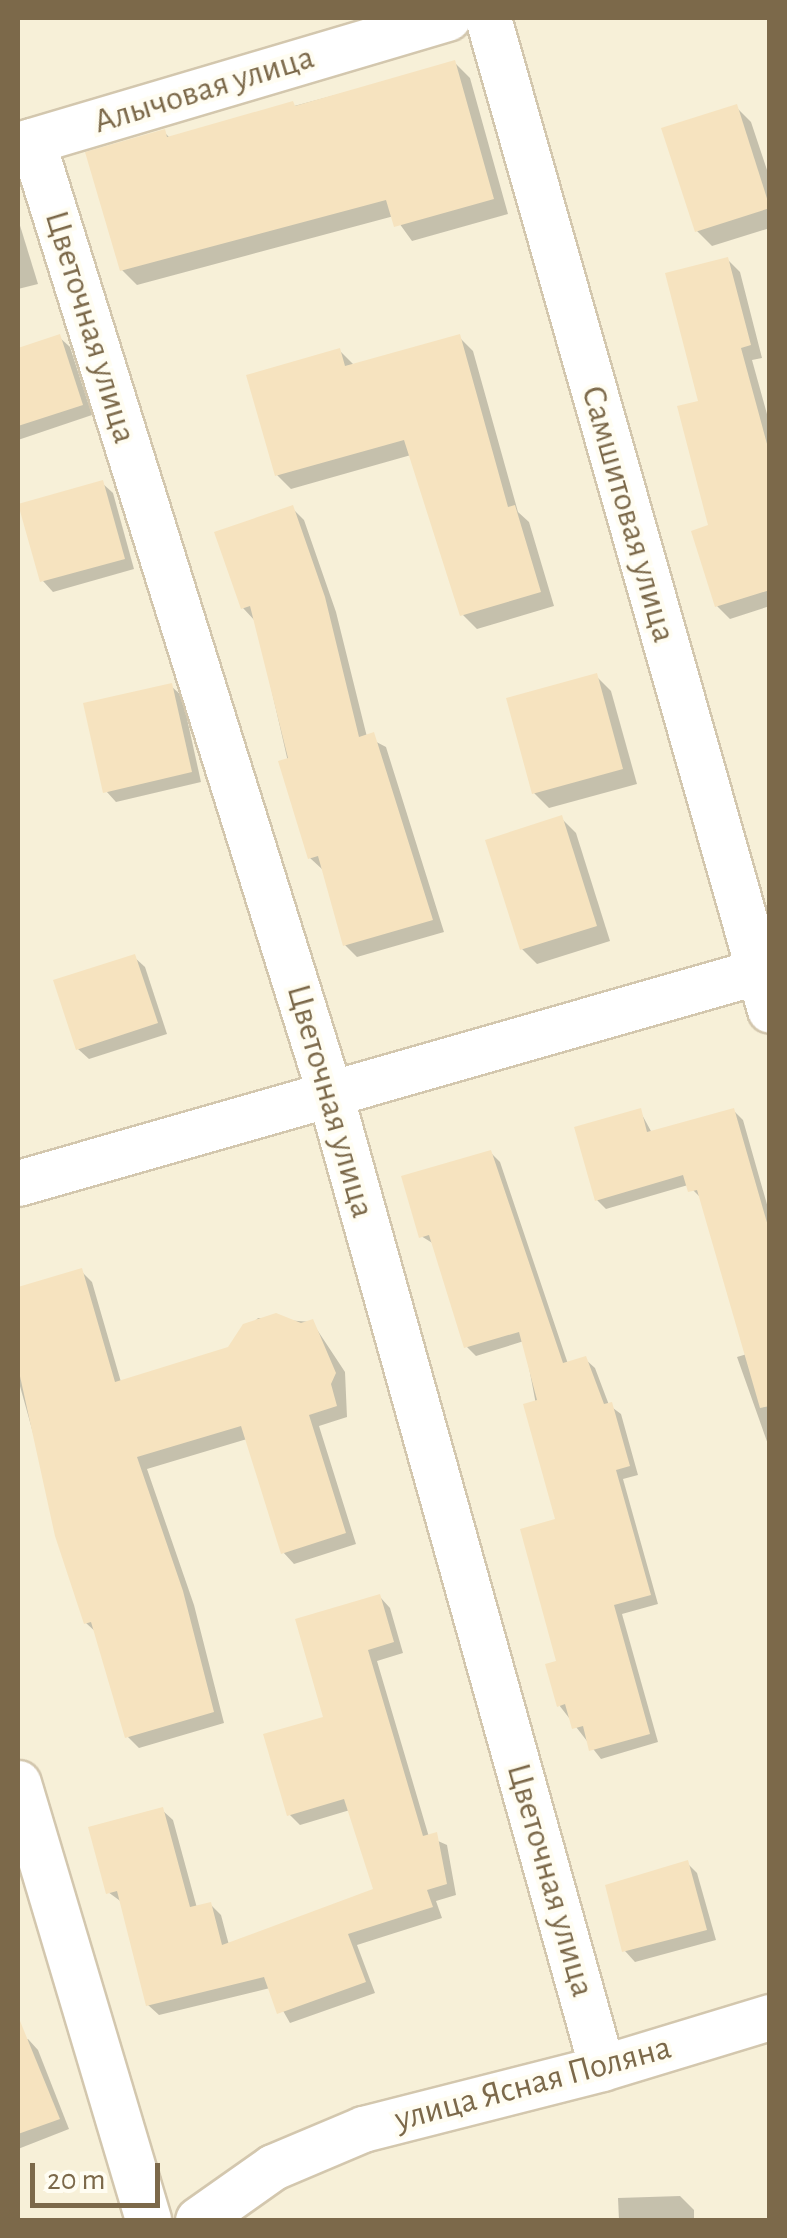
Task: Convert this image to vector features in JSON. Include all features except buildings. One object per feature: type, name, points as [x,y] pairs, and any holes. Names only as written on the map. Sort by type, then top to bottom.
[{"type":"street","name":"Алычовая улица","points":[[25,143],[448,18]]},
{"type":"street","name":"Самшитовая улица","points":[[488,18],[766,983]]},
{"type":"street","name":"Цветочная улица","points":[[25,143],[329,1091],[602,2068]]},
{"type":"street","points":[[18,1182],[329,1091],[766,983]]},
{"type":"street","points":[[18,1783],[148,2220]]},
{"type":"street","name":"улица Ясная Поляна","points":[[198,2220],[273,2167],[363,2129],[602,2068],[770,2017]]},
{"type":"shaded area","points":[[18,18],[769,18],[769,2220],[18,2220]]}]
